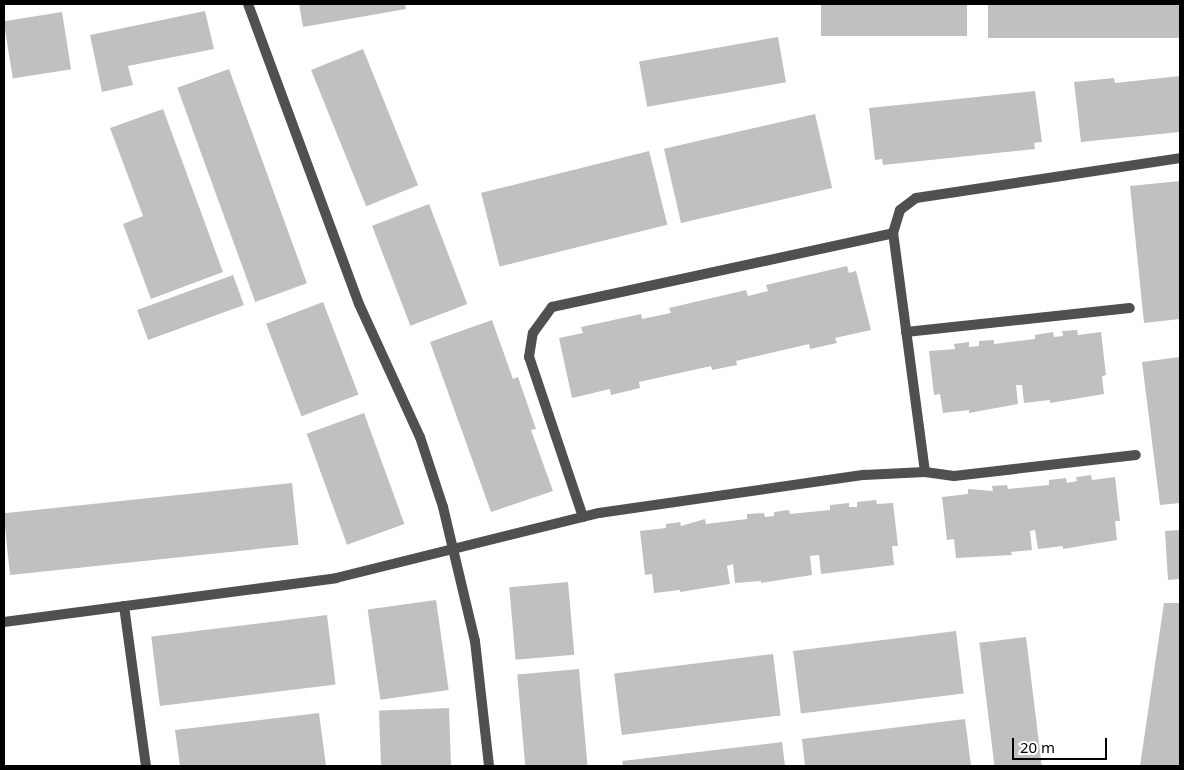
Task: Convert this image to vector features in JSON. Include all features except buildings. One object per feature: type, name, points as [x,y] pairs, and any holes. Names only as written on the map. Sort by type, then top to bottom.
[{"type":"street","points":[[248,4],[359,304],[420,437],[455,550],[475,641],[489,766]]},
{"type":"street","points":[[925,472],[893,233],[900,210],[916,198],[1180,158]]},
{"type":"street","points":[[584,517],[529,356],[533,333],[552,306],[893,233]]},
{"type":"street","points":[[906,332],[1130,308]]},
{"type":"street","points":[[4,622],[336,578],[584,517],[864,475],[925,472],[954,476],[1136,455]]},
{"type":"street","points":[[124,606],[146,766]]}]
